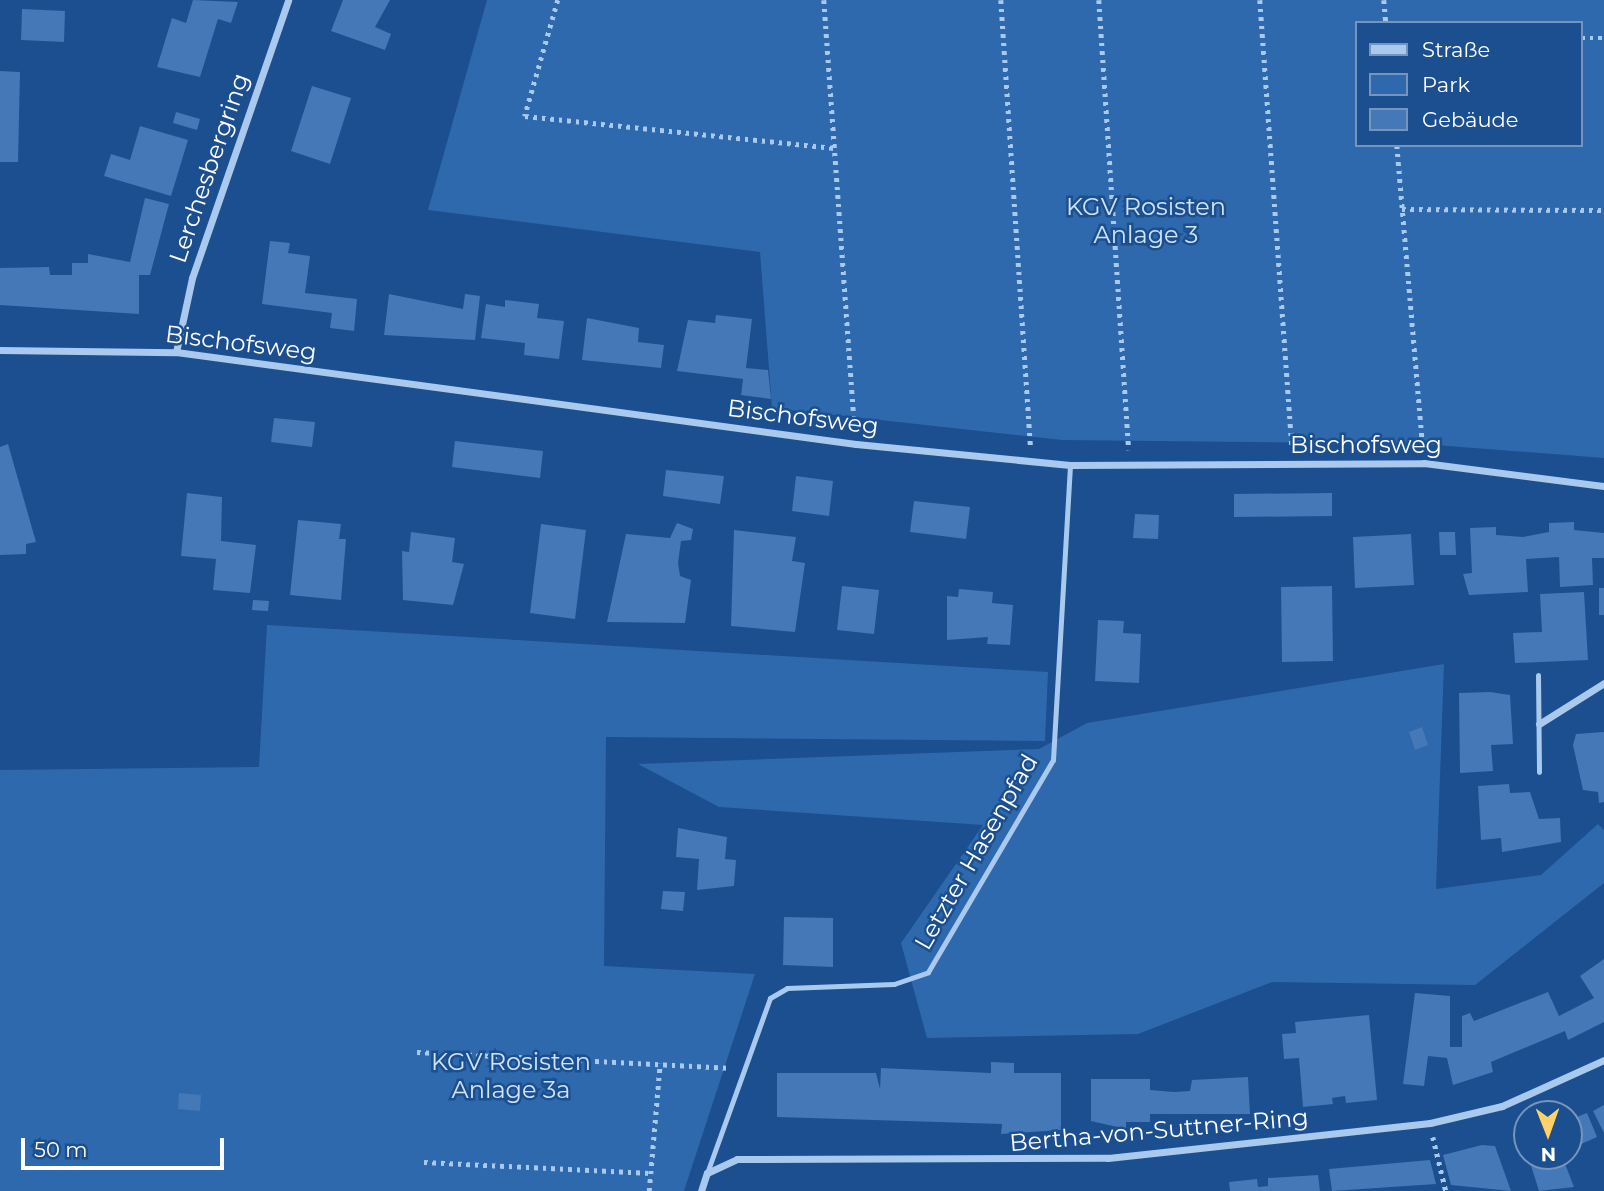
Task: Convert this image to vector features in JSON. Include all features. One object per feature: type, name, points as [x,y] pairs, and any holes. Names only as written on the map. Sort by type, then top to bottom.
[{"type":"street","name":"Lerchesbergring","points":[[176,352],[192,278],[289,0]]},
{"type":"street","name":"Bischofsweg","points":[[0,350],[176,352],[856,444],[1070,465],[1424,463],[1604,486]]},
{"type":"street","points":[[1539,724],[1604,683]]},
{"type":"street","name":"Bertha-von-Suttner-Ring","points":[[707,1173],[737,1159],[1108,1158],[1430,1124],[1502,1106],[1604,1060]]},
{"type":"street","name":"Letzter Hasenpfad","points":[[701,1191],[707,1173]]},
{"type":"lane","name":"Letzter Hasenpfad","points":[[707,1173],[764,1006],[779,990],[894,984],[928,972],[1053,760],[1070,465]]},
{"type":"lane","points":[[1538,675],[1539,772]]},
{"type":"path","points":[[558,0],[525,116],[836,148]]},
{"type":"path","points":[[824,0],[856,444]]},
{"type":"path","points":[[1001,0],[1032,461]]},
{"type":"path","points":[[1099,0],[1130,465]]},
{"type":"path","points":[[1260,0],[1293,464]]},
{"type":"path","points":[[1384,0],[1386,21]]},
{"type":"path","points":[[1583,38],[1604,38]]},
{"type":"path","points":[[1397,147],[1424,463]]},
{"type":"path","points":[[1402,209],[1604,210]]},
{"type":"path","points":[[418,1052],[744,1069]]},
{"type":"path","points":[[649,1191],[660,1063]]},
{"type":"path","points":[[1430,1124],[1446,1191]]},
{"type":"path","points":[[424,1162],[651,1173]]},
{"type":"green space","name":"KGV Rosisten Anlage 3","points":[[487,0],[1604,0],[1604,458],[1422,444],[1062,440],[772,408],[760,252],[428,210]]},
{"type":"green space","name":"KGV Rosisten Anlage 3a","points":[[267,625],[1048,672],[1045,741],[606,737],[604,966],[755,974],[684,1191],[0,1191],[0,770],[259,767]]},
{"type":"green space","points":[[1444,664],[1436,889],[1541,875],[1598,824],[1604,830],[1604,883],[1475,985],[1272,982],[1138,1034],[927,1038],[901,943],[983,825],[719,807],[638,764],[1039,749],[1087,723]]},
{"type":"building","points":[[193,0],[238,2],[231,23],[218,19],[200,77],[157,67],[172,18],[186,23]]},
{"type":"building","points":[[343,0],[390,0],[375,27],[391,34],[385,50],[331,31]]},
{"type":"building","points":[[22,9],[65,11],[64,42],[21,40]]},
{"type":"building","points":[[0,71],[20,72],[18,162],[0,162]]},
{"type":"building","points":[[312,86],[351,98],[330,164],[291,151]]},
{"type":"building","points":[[176,112],[200,119],[197,130],[173,123]]},
{"type":"building","points":[[140,126],[188,140],[171,196],[104,176],[111,154],[130,160]]},
{"type":"building","points":[[145,198],[169,204],[150,275],[139,275],[139,314],[0,305],[0,268],[49,267],[50,275],[72,275],[72,263],[88,263],[88,254],[130,262]]},
{"type":"building","points":[[270,241],[290,243],[288,253],[310,256],[305,293],[357,299],[354,331],[330,328],[332,313],[262,304]]},
{"type":"building","points":[[389,294],[463,309],[465,294],[480,296],[475,340],[384,335]]},
{"type":"building","points":[[505,300],[539,304],[537,318],[564,321],[559,359],[524,355],[525,343],[481,338],[486,304],[505,307]]},
{"type":"building","points":[[716,315],[752,319],[746,368],[768,370],[771,399],[741,395],[743,379],[677,371],[688,320],[715,323]]},
{"type":"building","points":[[587,318],[639,328],[638,342],[664,345],[661,368],[582,360]]},
{"type":"building","points":[[274,418],[315,422],[312,447],[271,442]]},
{"type":"building","points":[[455,441],[543,451],[540,478],[452,467]]},
{"type":"building","points":[[8,444],[36,542],[26,544],[26,554],[0,555],[0,447]]},
{"type":"building","points":[[666,470],[724,476],[720,504],[663,496]]},
{"type":"building","points":[[796,476],[833,481],[829,516],[792,511]]},
{"type":"building","points":[[187,493],[222,497],[221,541],[256,545],[250,593],[213,590],[216,559],[181,556]]},
{"type":"building","points":[[1332,493],[1332,516],[1234,517],[1234,494]]},
{"type":"building","points":[[914,501],[970,507],[966,539],[910,532]]},
{"type":"building","points":[[1135,514],[1159,515],[1158,539],[1133,538]]},
{"type":"building","points":[[298,520],[341,524],[339,539],[346,539],[341,600],[290,595]]},
{"type":"building","points":[[1574,522],[1574,530],[1604,533],[1604,558],[1592,558],[1593,585],[1560,587],[1559,557],[1526,559],[1528,592],[1469,595],[1463,574],[1472,573],[1470,528],[1496,527],[1496,535],[1523,537],[1549,532],[1549,523]]},
{"type":"building","points":[[677,523],[693,529],[691,540],[681,541],[678,563],[680,576],[691,580],[685,623],[607,622],[626,534],[670,538]]},
{"type":"building","points":[[541,524],[586,530],[575,619],[530,613]]},
{"type":"building","points":[[734,530],[796,537],[792,561],[805,563],[795,632],[731,626]]},
{"type":"building","points":[[411,532],[455,538],[452,562],[464,564],[453,605],[403,600],[402,551],[409,552]]},
{"type":"building","points":[[1439,532],[1455,532],[1456,555],[1440,555]]},
{"type":"building","points":[[1411,534],[1414,585],[1355,588],[1353,537]]},
{"type":"building","points":[[842,586],[879,590],[874,634],[837,630]]},
{"type":"building","points":[[1332,586],[1333,661],[1282,662],[1281,587]]},
{"type":"building","points":[[1599,588],[1604,588],[1604,615],[1599,615]]},
{"type":"building","points":[[959,589],[993,592],[992,603],[1013,605],[1010,645],[987,644],[988,637],[947,640],[947,596],[958,597]]},
{"type":"building","points":[[1584,592],[1588,660],[1515,663],[1513,633],[1542,632],[1540,594]]},
{"type":"building","points":[[253,600],[269,601],[268,611],[252,610]]},
{"type":"building","points":[[1098,620],[1124,621],[1123,633],[1141,634],[1139,683],[1095,681]]},
{"type":"building","points":[[1490,692],[1510,695],[1513,744],[1491,745],[1493,771],[1460,773],[1459,693]]},
{"type":"building","points":[[1422,727],[1428,745],[1415,750],[1409,732]]},
{"type":"building","points":[[1604,732],[1604,802],[1599,803],[1598,792],[1583,790],[1573,745],[1576,734]]},
{"type":"building","points":[[1509,784],[1510,793],[1530,792],[1539,819],[1560,818],[1561,842],[1502,852],[1501,838],[1481,840],[1478,786]]},
{"type":"building","points":[[678,828],[727,837],[725,859],[736,860],[734,886],[697,890],[699,859],[676,857]]},
{"type":"building","points":[[663,891],[685,892],[683,911],[661,909]]},
{"type":"building","points":[[784,917],[833,918],[833,967],[783,965]]},
{"type":"building","points":[[1604,959],[1604,1022],[1568,1040],[1565,1031],[1491,1062],[1493,1072],[1453,1085],[1447,1058],[1428,1056],[1424,1086],[1403,1084],[1415,993],[1450,996],[1450,1047],[1462,1047],[1462,1016],[1470,1013],[1474,1021],[1548,992],[1559,1016],[1594,998],[1580,976]]},
{"type":"building","points":[[1369,1015],[1377,1100],[1346,1103],[1345,1096],[1332,1098],[1333,1104],[1303,1107],[1299,1058],[1284,1059],[1282,1034],[1296,1033],[1295,1022]]},
{"type":"building","points":[[991,1062],[1014,1063],[1014,1073],[1061,1073],[1061,1130],[1001,1134],[1002,1124],[777,1117],[777,1073],[876,1073],[880,1089],[881,1068],[991,1073]]},
{"type":"building","points":[[1248,1077],[1250,1114],[1150,1114],[1150,1122],[1126,1122],[1126,1129],[1091,1121],[1091,1079],[1150,1079],[1150,1090],[1174,1092],[1190,1091],[1192,1080]]},
{"type":"building","points":[[179,1093],[201,1095],[200,1111],[178,1109]]},
{"type":"building","points":[[1604,1105],[1604,1133],[1593,1111]]},
{"type":"building","points":[[1587,1113],[1597,1137],[1583,1143],[1583,1115]]},
{"type":"building","points":[[1482,1145],[1495,1146],[1511,1191],[1451,1185],[1443,1155]]},
{"type":"building","points":[[1430,1160],[1436,1184],[1332,1191],[1329,1169]]},
{"type":"building","points":[[1532,1170],[1567,1170],[1574,1187],[1539,1191]]},
{"type":"building","points":[[1318,1175],[1320,1191],[1230,1191],[1229,1182],[1257,1179],[1258,1187],[1268,1186],[1268,1178]]}]
